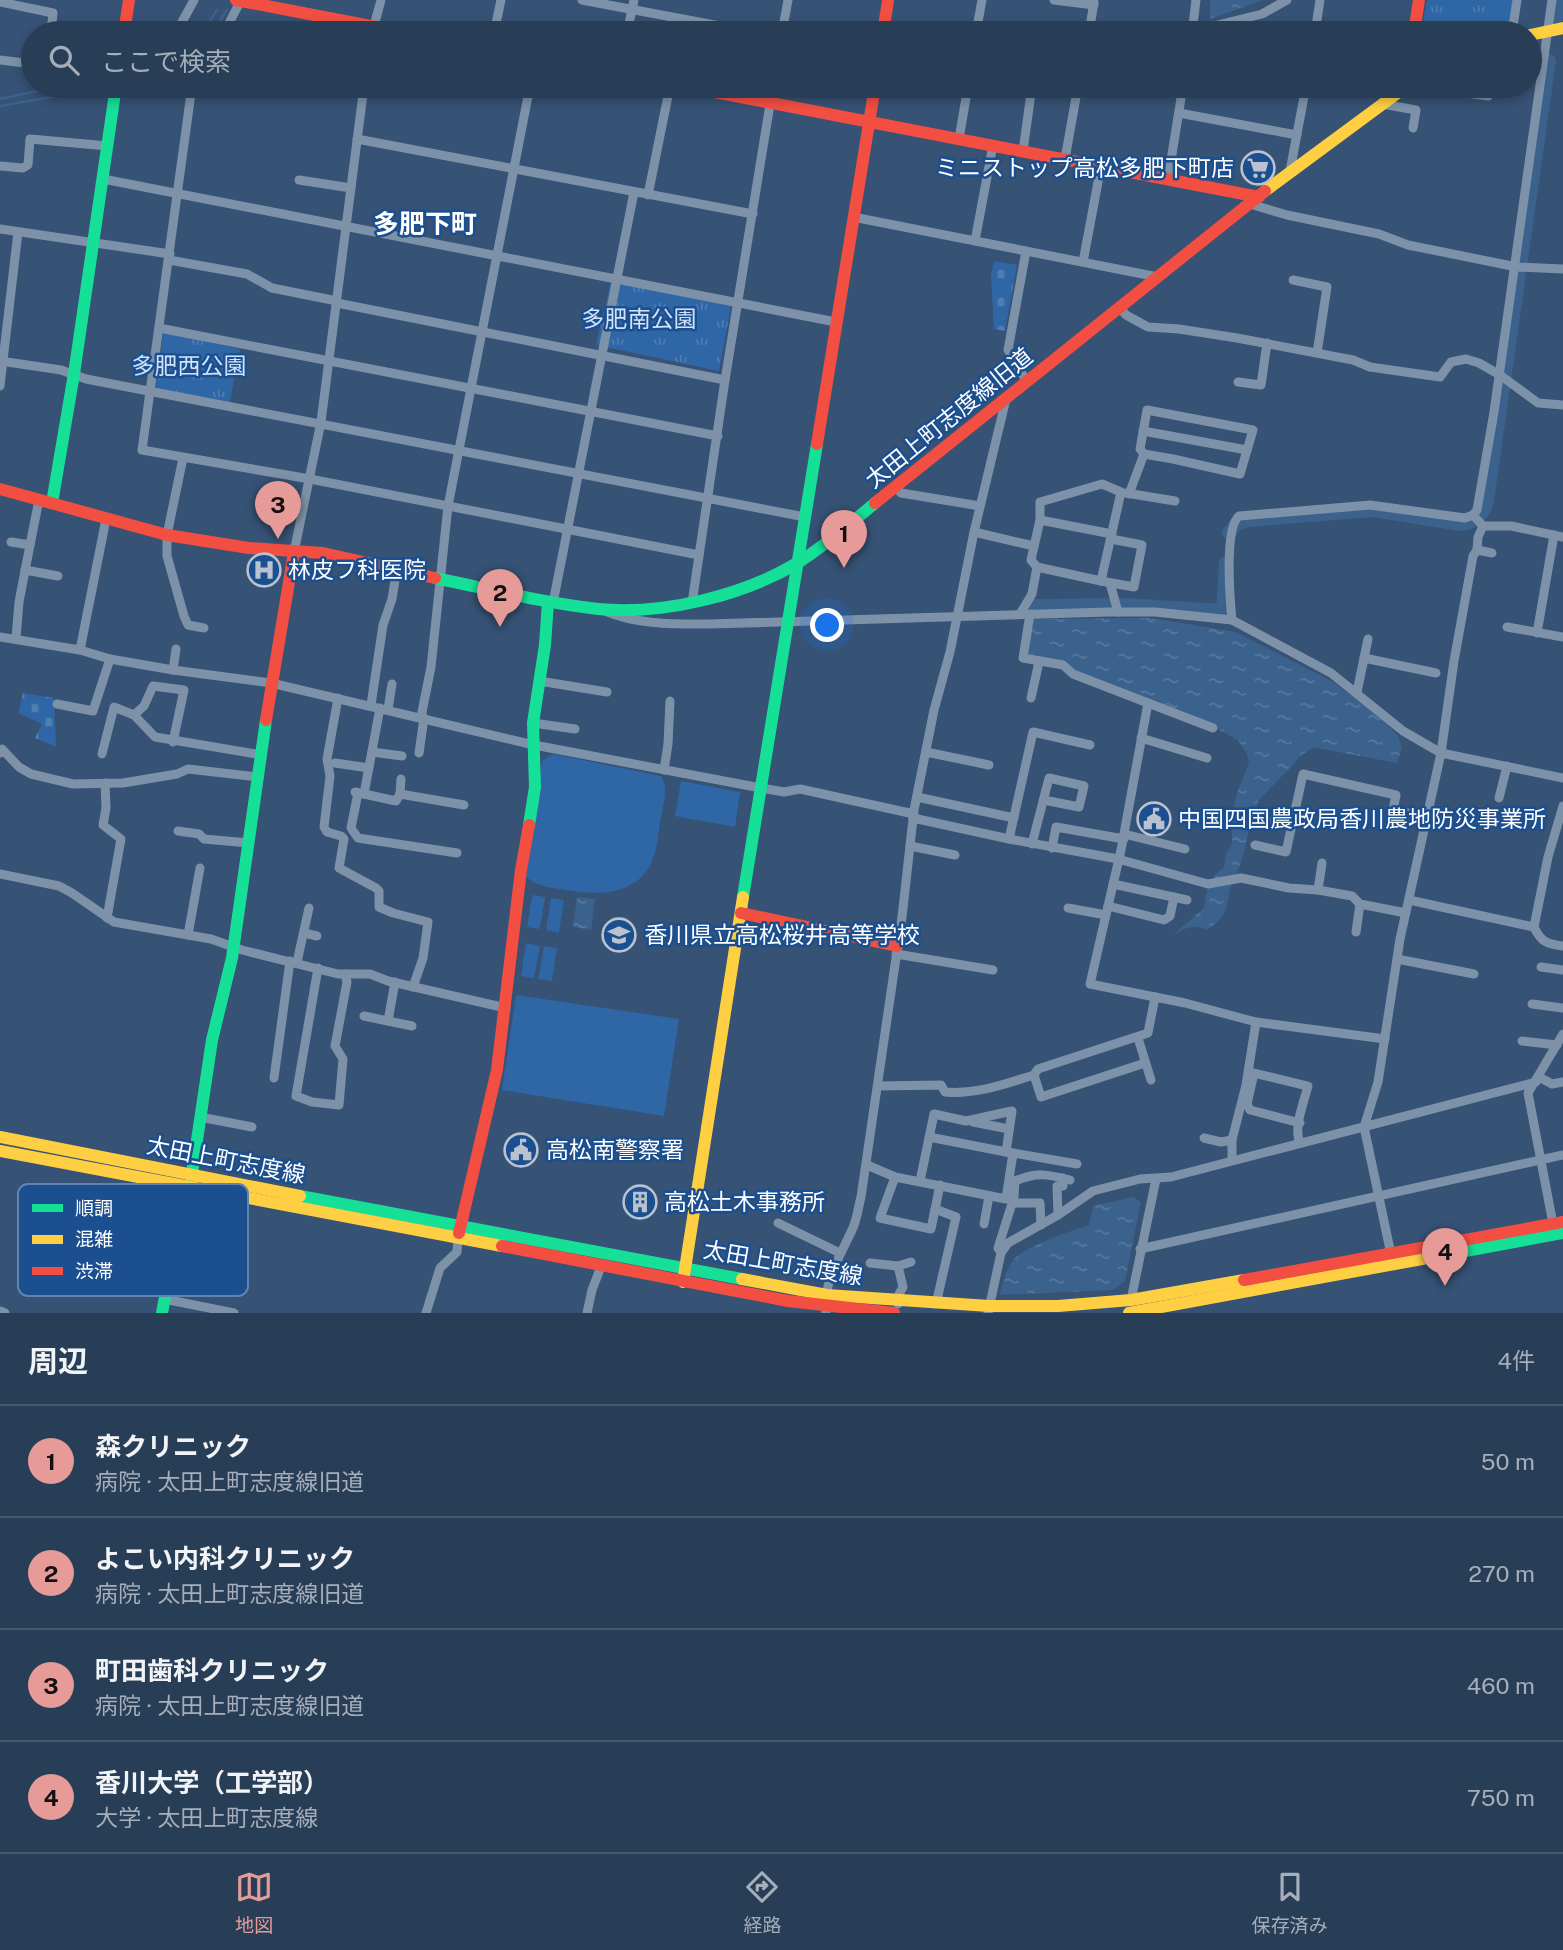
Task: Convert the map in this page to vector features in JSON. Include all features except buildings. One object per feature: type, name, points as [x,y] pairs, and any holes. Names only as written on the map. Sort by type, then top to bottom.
[{"type":"street","points":[[126,21],[129,0]]},
{"type":"street","points":[[183,21],[194,0]]},
{"type":"street","points":[[230,21],[239,0],[333,21]]},
{"type":"street","points":[[375,21],[381,0]]},
{"type":"street","points":[[497,21],[501,0]]},
{"type":"street","points":[[582,0],[633,5],[704,21]]},
{"type":"street","points":[[784,21],[788,0]]},
{"type":"street","points":[[885,21],[888,0]]},
{"type":"street","points":[[978,21],[982,0]]},
{"type":"street","points":[[1054,0],[1094,3],[1091,21]]},
{"type":"street","points":[[1193,21],[1196,0]]},
{"type":"street","points":[[1235,21],[1262,14],[1287,0]]},
{"type":"street","points":[[1317,21],[1320,0]]},
{"type":"street","points":[[1415,21],[1419,0]]},
{"type":"street","points":[[1514,21],[1517,0]]},
{"type":"street","points":[[1542,78],[1552,0]]},
{"type":"street","points":[[0,2],[53,13],[52,21]]},
{"type":"street","points":[[1542,32],[1563,28]]},
{"type":"street","points":[[0,60],[21,63]]},
{"type":"street","points":[[16,638],[30,545],[46,502],[74,374],[114,98]]},
{"type":"street","points":[[190,98],[142,450],[310,479],[699,555]]},
{"type":"street","points":[[190,1184],[212,1041],[234,947],[271,683],[321,422],[362,98]]},
{"type":"street","points":[[372,751],[415,754],[431,667],[448,506],[528,98]]},
{"type":"street","points":[[648,195],[668,98]]},
{"type":"street","points":[[745,98],[1168,180],[1255,200],[1287,215],[1379,234],[1408,245],[1518,267],[1563,269]]},
{"type":"street","points":[[692,603],[725,380],[772,98]]},
{"type":"street","points":[[683,1282],[873,98]]},
{"type":"street","points":[[959,139],[966,98]]},
{"type":"street","points":[[1023,151],[1031,98]]},
{"type":"street","points":[[1065,159],[1076,98]]},
{"type":"street","points":[[1168,180],[1182,98]]},
{"type":"street","points":[[1290,171],[1304,98]]},
{"type":"street","name":"太田上町志度線旧道","points":[[0,489],[167,535],[294,552],[323,553],[551,602],[600,609],[651,608],[692,603],[747,586],[799,562],[1290,171],[1388,98]]},
{"type":"street","points":[[1392,1259],[1364,1127],[1378,1082],[1397,959],[1441,752],[1454,661],[1473,556],[1477,550],[1480,499],[1504,378],[1539,98]]},
{"type":"street","points":[[1380,104],[1416,110],[1413,128]]},
{"type":"street","points":[[1179,113],[1297,135]]},
{"type":"street","points":[[0,166],[28,165],[30,139],[108,146]]},
{"type":"street","points":[[357,139],[752,214]]},
{"type":"street","points":[[975,241],[993,145]]},
{"type":"street","points":[[1083,261],[1101,166]]},
{"type":"street","points":[[103,180],[836,322]]},
{"type":"street","points":[[299,180],[351,188]]},
{"type":"street","points":[[426,1313],[440,1269],[457,1252],[459,1232],[497,1070],[521,870],[535,787],[533,723],[551,602],[634,192]]},
{"type":"street","points":[[853,217],[1158,277]]},
{"type":"street","points":[[0,229],[93,241],[170,257],[247,274],[272,288],[725,380]]},
{"type":"street","points":[[0,386],[18,232]]},
{"type":"street","points":[[1026,251],[1007,350],[1027,382]]},
{"type":"street","points":[[1293,280],[1327,287],[1317,353]]},
{"type":"street","points":[[1120,308],[1126,315],[1148,327],[1179,329],[1267,343],[1353,360],[1370,366],[1440,377],[1451,362],[1466,359],[1504,378],[1538,403],[1563,405]]},
{"type":"street","points":[[159,328],[718,436]]},
{"type":"street","points":[[1238,382],[1260,389],[1267,343]]},
{"type":"street","points":[[2,361],[61,370],[150,391],[805,517]]},
{"type":"street","points":[[826,1305],[834,1266],[854,1227],[867,1165],[914,816],[974,532],[1007,398]]},
{"type":"street","points":[[1147,410],[1254,430],[1240,474],[1144,454],[1140,449],[1143,431],[1147,410]]},
{"type":"street","points":[[1143,431],[1247,450]]},
{"type":"street","points":[[1116,605],[1106,582],[1111,537],[1125,493],[1144,454]]},
{"type":"street","points":[[183,458],[167,535],[170,571],[188,625],[204,628]]},
{"type":"street","points":[[1040,520],[1142,545],[1134,587],[1037,567],[1031,560],[1040,520],[1040,502],[1102,484],[1125,493],[1175,502]]},
{"type":"street","points":[[895,487],[901,493],[981,506]]},
{"type":"street","points":[[1232,620],[1232,529],[1236,518],[1245,515],[1370,505],[1465,518],[1558,536],[1537,633]]},
{"type":"street","points":[[80,650],[106,519]]},
{"type":"street","points":[[974,532],[1034,546]]},
{"type":"street","points":[[12,542],[30,545]]},
{"type":"street","points":[[1477,550],[1492,552]]},
{"type":"street","points":[[1037,567],[1023,658],[1063,665],[1073,674],[1213,728]]},
{"type":"street","points":[[397,568],[392,599],[383,625],[380,707],[369,768],[351,828],[358,838],[457,853]]},
{"type":"street","points":[[25,570],[58,576]]},
{"type":"street","points":[[600,609],[622,619],[674,624],[1029,614],[1116,605],[1232,620],[1331,673],[1403,731],[1441,752],[1563,778]]},
{"type":"street","points":[[1507,627],[1563,637]]},
{"type":"street","points":[[0,637],[80,650],[110,659],[173,670],[271,683],[534,745],[664,770],[784,792],[800,789],[1009,839],[1118,859],[1208,884],[1241,878],[1289,888],[1352,896],[1360,904],[1406,912]]},
{"type":"street","points":[[1357,692],[1368,639]]},
{"type":"street","points":[[173,670],[176,649]]},
{"type":"street","points":[[1364,658],[1436,673]]},
{"type":"street","points":[[58,704],[93,712],[110,659]]},
{"type":"street","points":[[1031,698],[1039,662]]},
{"type":"street","points":[[539,681],[607,692]]},
{"type":"street","points":[[380,707],[392,684]]},
{"type":"street","points":[[134,715],[144,706],[153,686],[184,690],[173,742]]},
{"type":"street","points":[[338,698],[327,759],[330,776],[324,827],[327,832],[344,839],[339,868],[376,888],[379,891],[379,907],[428,922],[423,958],[413,986]]},
{"type":"street","points":[[664,770],[670,701]]},
{"type":"street","points":[[1147,703],[1124,836],[1090,984],[1185,1003],[1256,1022],[1385,1039]]},
{"type":"street","points":[[102,754],[114,707],[134,715],[155,737],[262,755]]},
{"type":"street","points":[[533,723],[575,729]]},
{"type":"street","points":[[1009,839],[1033,732],[1090,745]]},
{"type":"street","points":[[1141,738],[1207,758]]},
{"type":"street","points":[[0,753],[2,749],[19,767],[30,774],[73,784],[177,775],[188,769],[258,777]]},
{"type":"street","points":[[926,752],[989,765]]},
{"type":"street","points":[[335,763],[369,768]]},
{"type":"street","points":[[1499,798],[1507,766]]},
{"type":"street","points":[[1255,845],[1286,852],[1303,775],[1396,795],[1393,810],[1427,817]]},
{"type":"street","points":[[348,813],[353,792],[396,801],[400,794],[401,779]]},
{"type":"street","points":[[1032,844],[1049,779],[1084,786],[1079,807],[1044,800]]},
{"type":"street","points":[[105,783],[106,808],[103,825],[121,839],[107,918]]},
{"type":"street","points":[[400,794],[464,805]]},
{"type":"street","points":[[918,797],[1014,818]]},
{"type":"street","points":[[1563,806],[1548,857],[1534,927],[1539,938],[1545,943],[1563,946]]},
{"type":"street","points":[[1261,818],[1292,825]]},
{"type":"street","points":[[1052,848],[1056,827],[1124,836],[1185,849]]},
{"type":"street","points":[[177,831],[199,835],[204,839],[249,843]]},
{"type":"street","points":[[910,845],[956,855]]},
{"type":"street","points":[[1318,890],[1322,863]]},
{"type":"street","points":[[188,935],[200,868]]},
{"type":"street","points":[[0,874],[59,886],[114,922],[226,943],[345,974],[370,974],[506,1008]]},
{"type":"street","points":[[1113,884],[1187,900]]},
{"type":"street","points":[[1068,908],[1164,920],[1170,916],[1174,897]]},
{"type":"street","points":[[1409,900],[1534,927]]},
{"type":"street","points":[[1356,932],[1360,904]]},
{"type":"street","points":[[274,1077],[293,962],[304,933],[309,908]]},
{"type":"street","points":[[741,913],[993,970]]},
{"type":"street","points":[[304,933],[317,936]]},
{"type":"street","points":[[1397,959],[1474,974]]},
{"type":"street","points":[[1541,967],[1563,970]]},
{"type":"street","points":[[318,968],[296,1096],[312,1102],[339,1105],[343,1059],[335,1046],[347,982],[345,974]]},
{"type":"street","points":[[388,1021],[395,982]]},
{"type":"street","points":[[878,1086],[941,1085],[945,1092],[965,1093],[979,1092],[1034,1075],[1038,1069],[1148,1033],[1155,997]]},
{"type":"street","points":[[1532,1004],[1563,1008]]},
{"type":"street","points":[[364,1016],[412,1026]]},
{"type":"street","points":[[1232,1160],[1232,1140],[1246,1085],[1256,1022]]},
{"type":"street","points":[[1558,1228],[1540,1160],[1528,1093],[1563,1034]]},
{"type":"street","points":[[1138,1038],[1150,1080]]},
{"type":"street","points":[[1522,1041],[1557,1045]]},
{"type":"street","points":[[1034,1075],[1041,1097],[1145,1063]]},
{"type":"street","points":[[1300,1124],[1250,1110],[1247,1104],[1254,1073],[1308,1086],[1300,1124],[1297,1136],[1300,1143]]},
{"type":"street","points":[[988,1310],[1001,1253],[1007,1243],[1105,1186],[1140,1179],[1171,1177],[1537,1079],[1552,1084],[1563,1082]]},
{"type":"street","points":[[867,1165],[895,1177],[1006,1199],[1012,1111],[966,1121]]},
{"type":"street","points":[[920,1181],[934,1114],[1009,1129]]},
{"type":"street","points":[[200,1117],[252,1127]]},
{"type":"street","name":"太田上町志度線","points":[[0,1137],[212,1184]]},
{"type":"street","points":[[929,1137],[1077,1164]]},
{"type":"street","points":[[1205,1138],[1221,1142],[1232,1140]]},
{"type":"street","name":"太田上町志度線","points":[[0,1151],[191,1180]]},
{"type":"street","points":[[1140,1249],[1563,1155]]},
{"type":"street","points":[[1051,1174],[1053,1160]]},
{"type":"street","points":[[1001,1253],[998,1248],[1014,1197],[1015,1181],[1029,1176],[1051,1174],[1067,1179],[1063,1186],[1057,1186],[1058,1215]]},
{"type":"street","points":[[895,1177],[880,1218],[931,1229],[940,1185]]},
{"type":"street","points":[[1131,1310],[1140,1249],[1156,1179]]},
{"type":"street","name":"太田上町志度線","points":[[248,1191],[595,1259],[683,1282],[888,1313],[897,1309]]},
{"type":"street","points":[[984,1224],[989,1196]]},
{"type":"street","points":[[1016,1203],[1040,1199],[1041,1225]]},
{"type":"street","points":[[935,1209],[956,1217],[936,1304]]},
{"type":"street","points":[[778,1223],[840,1253]]},
{"type":"street","name":"太田上町志度線","points":[[595,1259],[686,1268],[826,1305],[897,1309],[936,1304],[988,1310],[1058,1306],[1131,1310],[1558,1228]]},
{"type":"street","points":[[587,1313],[595,1259]]},
{"type":"street","points":[[870,1263],[898,1266],[911,1262]]},
{"type":"street","points":[[897,1309],[903,1287],[898,1266]]},
{"type":"street","points":[[162,1313],[165,1296]]},
{"type":"street","points":[[164,1299],[234,1313]]},
{"type":"street","points":[[0,1311],[5,1313]]},
{"type":"green space","points":[[1427,0],[1515,0],[1512,21],[1423,21]]},
{"type":"green space","points":[[994,261],[1017,265],[1005,331],[994,329],[991,276]]},
{"type":"green space","name":"多肥南公園","points":[[612,277],[731,306],[719,371],[596,345]]},
{"type":"green space","name":"多肥西公園","points":[[166,333],[240,349],[230,402],[159,389],[156,385],[163,335]]},
{"type":"green space","points":[[23,693],[54,698],[56,747],[35,738],[42,724],[18,713]]},
{"type":"green space","points":[[553,754],[661,776],[665,797],[656,851],[646,872],[637,881],[616,890],[591,893],[545,886],[526,877],[542,761]]},
{"type":"green space","points":[[681,781],[740,792],[735,827],[675,816]]},
{"type":"green space","points":[[532,895],[545,897],[540,929],[527,927]]},
{"type":"green space","points":[[551,898],[564,900],[559,933],[546,930]]},
{"type":"green space","points":[[526,943],[540,946],[534,978],[521,976]]},
{"type":"green space","points":[[544,946],[557,948],[552,981],[538,979]]},
{"type":"green space","points":[[516,995],[679,1019],[664,1116],[502,1090]]},
{"type":"water","points":[[1210,0],[1263,0],[1210,19]]},
{"type":"water","points":[[1151,618],[1236,632],[1333,682],[1378,716],[1398,736],[1402,747],[1397,763],[1317,748],[1310,749],[1301,756],[1259,800],[1253,813],[1242,860],[1230,889],[1226,910],[1219,921],[1207,930],[1190,927],[1173,935],[1204,908],[1209,885],[1224,867],[1226,854],[1232,845],[1232,814],[1249,763],[1247,754],[1238,740],[1210,725],[1078,672],[1060,662],[1027,653],[1031,619]]},
{"type":"water","points":[[577,897],[595,899],[591,930],[573,927]]},
{"type":"water","points":[[1133,1197],[1141,1202],[1125,1281],[1113,1290],[999,1295],[1009,1267],[1020,1254],[1049,1239],[1089,1225],[1093,1206]]},
{"type":"waterway","points":[[1555,23],[1559,0]]},
{"type":"waterway","points":[[220,21],[227,9]]},
{"type":"waterway","points":[[210,21],[217,10]]},
{"type":"waterway","points":[[1229,533],[1236,524],[1248,520],[1373,510],[1460,524],[1470,522],[1481,515],[1487,501],[1549,61]]},
{"type":"waterway","points":[[0,99],[21,94]]},
{"type":"waterway","points":[[0,106],[46,98]]},
{"type":"waterway","points":[[1033,621],[1032,606],[1126,605],[1223,611],[1226,563]]},
{"type":"traffic: fast","points":[[52,503],[74,374],[114,98]]},
{"type":"traffic: fast","points":[[743,897],[817,444]]},
{"type":"traffic: fast","points":[[435,578],[598,609],[675,606],[728,593],[777,574],[819,548],[875,503]]},
{"type":"traffic: fast","points":[[529,825],[535,787],[533,723],[545,645],[548,602]]},
{"type":"traffic: fast","points":[[190,1184],[212,1040],[232,958],[266,720]]},
{"type":"traffic: fast","points":[[300,1196],[742,1279]]},
{"type":"traffic: fast","points":[[1422,1259],[1563,1233]]},
{"type":"traffic: fast","points":[[162,1313],[165,1296]]},
{"type":"traffic: slow","points":[[1542,32],[1563,28]]},
{"type":"traffic: slow","points":[[1265,191],[1391,98]]},
{"type":"traffic: slow","points":[[683,1282],[743,897]]},
{"type":"traffic: slow","points":[[0,1137],[239,1184]]},
{"type":"traffic: slow","points":[[0,1151],[174,1184]]},
{"type":"traffic: slow","points":[[248,1186],[300,1196]]},
{"type":"traffic: slow","points":[[248,1198],[502,1246]]},
{"type":"traffic: slow","points":[[1129,1313],[1422,1259]]},
{"type":"traffic: slow","points":[[742,1279],[827,1295],[989,1306],[1058,1306],[1131,1300],[1244,1280]]},
{"type":"traffic: jam","points":[[126,21],[129,0]]},
{"type":"traffic: jam","points":[[236,0],[345,21]]},
{"type":"traffic: jam","points":[[885,21],[888,0]]},
{"type":"traffic: jam","points":[[1416,21],[1419,0]]},
{"type":"traffic: jam","points":[[745,98],[1259,197]]},
{"type":"traffic: jam","points":[[817,444],[873,98]]},
{"type":"traffic: jam","points":[[875,503],[1265,191]]},
{"type":"traffic: jam","points":[[0,489],[167,535],[249,548],[323,553],[435,578]]},
{"type":"traffic: jam","points":[[266,720],[294,552]]},
{"type":"traffic: jam","points":[[459,1233],[497,1070],[521,870],[529,825]]},
{"type":"traffic: jam","points":[[741,913],[897,946]]},
{"type":"traffic: jam","points":[[1244,1280],[1563,1222]]},
{"type":"traffic: jam","points":[[502,1246],[788,1301],[894,1313]]},
{"type":"place","name":"ミニストップ高松多肥下町店","points":[[1258,168]]},
{"type":"place","name":"町田歯科クリニック","points":[[278,539]]},
{"type":"place","name":"森クリニック","points":[[844,568]]},
{"type":"place","name":"林皮フ科医院","points":[[264,570]]},
{"type":"place","name":"よこい内科クリニック","points":[[500,627]]},
{"type":"place","name":"中国四国農政局香川農地防災事業所","points":[[1154,819]]},
{"type":"place","name":"香川県立高松桜井高等学校","points":[[619,935]]},
{"type":"place","name":"高松南警察署","points":[[521,1150]]},
{"type":"place","name":"高松土木事務所","points":[[640,1202]]},
{"type":"place","name":"香川大学（工学部）","points":[[1445,1286]]},
{"type":"district","name":"多肥下町","points":[[425,224]]}]
